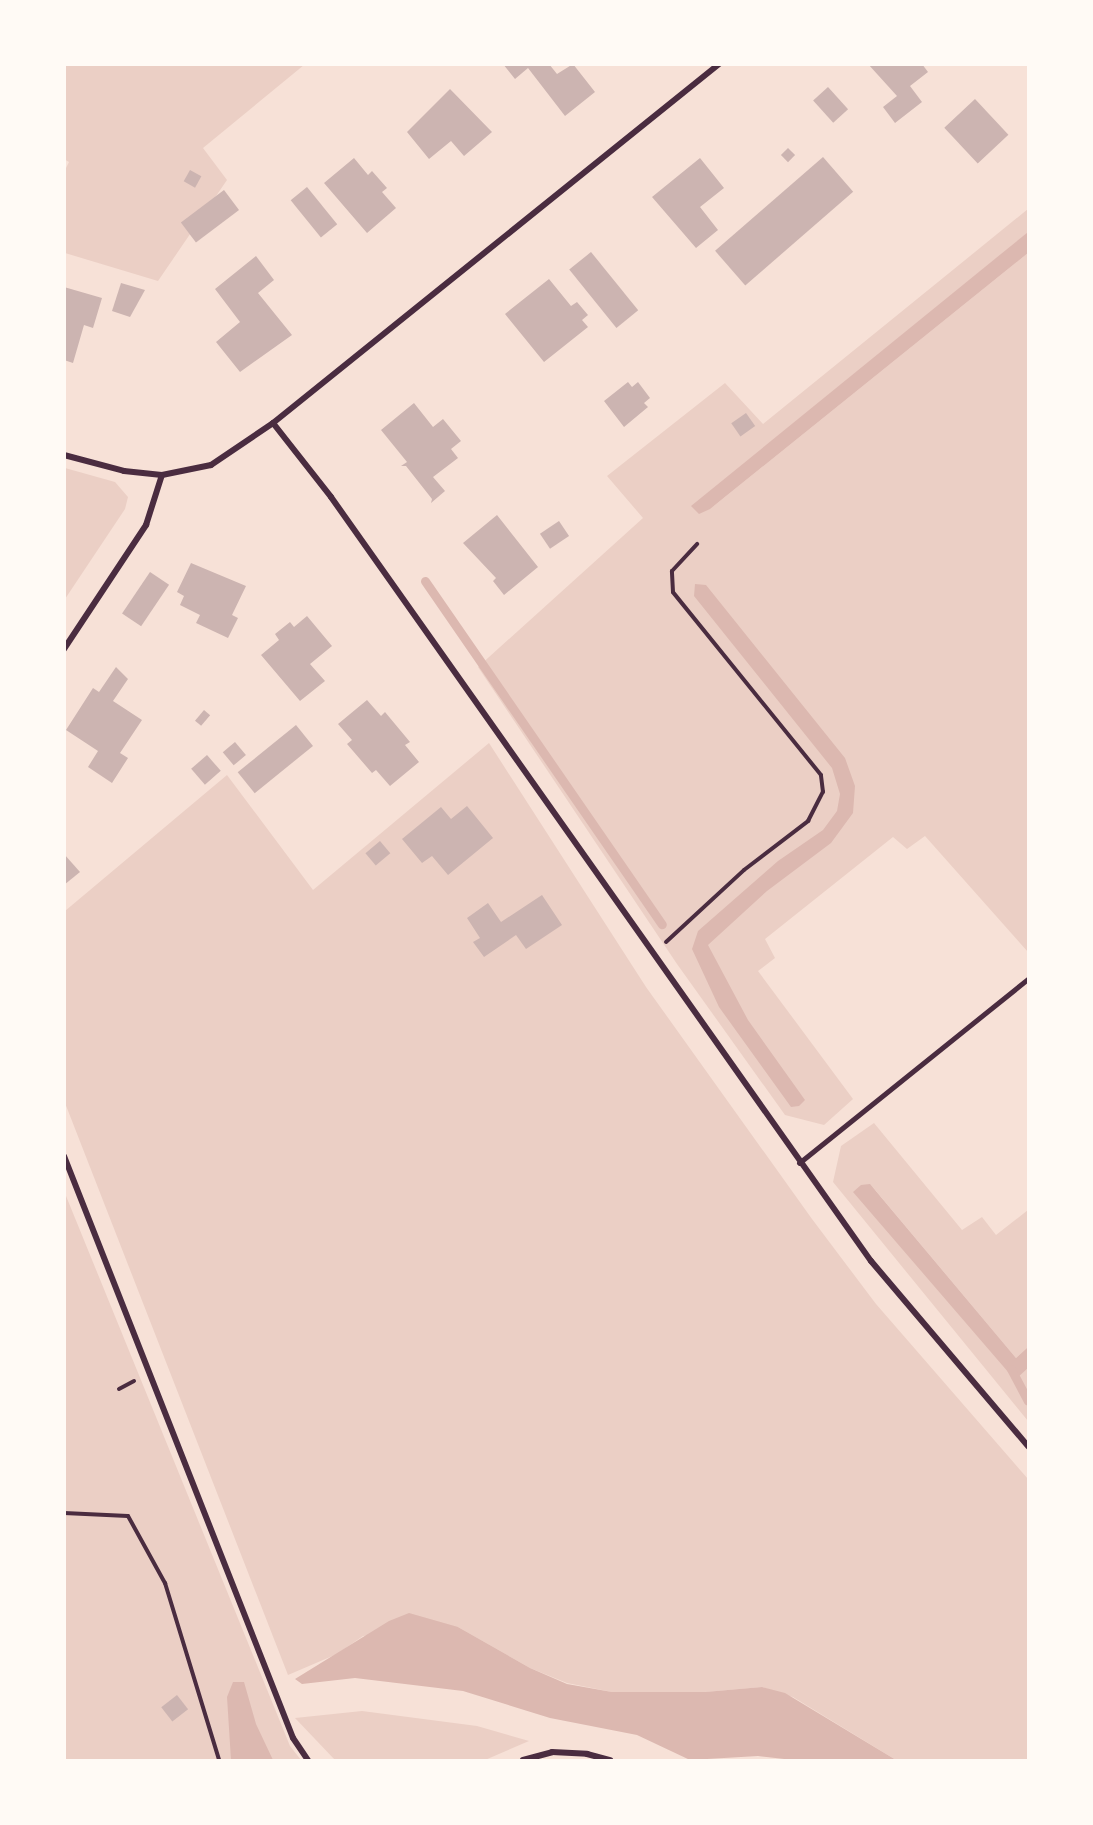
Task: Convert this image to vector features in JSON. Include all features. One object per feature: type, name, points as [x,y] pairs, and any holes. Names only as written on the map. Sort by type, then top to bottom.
[{"type":"street","points":[[64,455],[124,471],[162,475],[211,465],[273,423],[719,64]]},
{"type":"street","points":[[273,423],[331,497],[799,1163],[871,1261],[1029,1446]]},
{"type":"street","points":[[64,649],[146,525],[162,475]]},
{"type":"street","points":[[64,1155],[292,1738],[308,1761]]},
{"type":"street","points":[[523,1761],[552,1752],[587,1754],[610,1761]]},
{"type":"lane","points":[[799,1163],[1029,979]]},
{"type":"path","points":[[654,955],[744,870],[808,821],[824,792],[821,775],[672,592],[672,570],[697,544]]},
{"type":"path","points":[[64,1513],[128,1516],[165,1583],[219,1761]]},
{"type":"shaded area","points":[[64,65],[304,65],[203,148],[227,180],[158,281],[65,253],[65,170],[69,162],[64,159]]},
{"type":"shaded area","points":[[1028,209],[1028,232],[710,509],[1028,253],[1028,952],[925,836],[907,849],[893,837],[765,939],[775,958],[758,971],[853,1099],[824,1125],[785,1115],[677,964],[478,667],[643,518],[607,476],[725,383],[763,424]]},
{"type":"shaded area","points":[[1028,232],[1028,253],[710,509],[699,514],[691,506]]},
{"type":"shaded area","points":[[65,468],[115,482],[128,497],[125,509],[65,599]]},
{"type":"shaded area","points":[[695,584],[706,585],[845,758],[855,786],[853,813],[831,843],[767,891],[708,945],[748,1020],[805,1100],[799,1106],[791,1107],[719,1007],[692,949],[698,931],[778,861],[823,830],[837,811],[840,794],[832,768],[694,596]]},
{"type":"shaded area","points":[[489,743],[646,987],[812,1219],[876,1304],[1028,1479],[1028,1760],[896,1760],[793,1697],[762,1687],[705,1692],[612,1692],[567,1683],[530,1668],[458,1627],[363,1636],[337,1654],[288,1675],[65,1103],[65,911],[227,775],[313,890]]},
{"type":"shaded area","points":[[874,1123],[962,1230],[982,1217],[996,1235],[1028,1210],[1028,1347],[1016,1358],[871,1185],[1014,1379],[1028,1368],[1028,1421],[833,1182],[841,1146]]},
{"type":"shaded area","points":[[870,1184],[1016,1358],[1028,1347],[1028,1368],[1015,1380],[853,1192],[861,1185]]},
{"type":"shaded area","points":[[64,1191],[290,1746],[301,1760],[65,1760]]},
{"type":"shaded area","points":[[409,1613],[458,1627],[530,1668],[567,1684],[612,1692],[705,1692],[762,1687],[785,1693],[896,1760],[793,1760],[758,1756],[690,1760],[637,1735],[550,1718],[463,1691],[355,1678],[302,1684],[295,1679],[389,1621]]},
{"type":"shaded area","points":[[233,1682],[244,1682],[256,1724],[273,1760],[231,1760],[227,1697]]},
{"type":"shaded area","points":[[362,1711],[477,1726],[529,1741],[485,1760],[335,1760],[295,1718]]},
{"type":"building","points":[[503,64],[549,64],[557,74],[573,64],[595,92],[565,116],[528,68],[515,79]]},
{"type":"building","points":[[868,64],[922,64],[928,72],[910,86],[922,102],[895,123],[883,107],[897,96]]},
{"type":"building","points":[[828,87],[848,109],[833,123],[813,100]]},
{"type":"building","points":[[450,89],[492,132],[464,156],[451,141],[429,159],[407,132]]},
{"type":"building","points":[[975,99],[1008,135],[978,163],[944,128]]},
{"type":"building","points":[[788,148],[795,155],[788,162],[781,155]]},
{"type":"building","points":[[823,157],[853,192],[745,286],[715,251]]},
{"type":"building","points":[[354,158],[368,175],[372,171],[387,188],[382,192],[396,208],[367,233],[324,183]]},
{"type":"building","points":[[700,158],[724,188],[700,207],[718,230],[696,248],[652,197]]},
{"type":"building","points":[[190,170],[201,176],[195,188],[184,181]]},
{"type":"building","points":[[307,187],[337,224],[321,238],[291,200]]},
{"type":"building","points":[[224,190],[239,210],[196,242],[181,222]]},
{"type":"building","points":[[591,252],[638,310],[616,328],[569,270]]},
{"type":"building","points":[[256,256],[274,280],[258,293],[292,335],[240,372],[216,342],[240,322],[215,289]]},
{"type":"building","points":[[549,279],[571,306],[577,302],[588,315],[582,320],[588,327],[544,362],[505,314]]},
{"type":"building","points":[[121,283],[145,290],[130,317],[112,311]]},
{"type":"building","points":[[64,287],[102,298],[93,328],[84,325],[73,363],[64,360]]},
{"type":"building","points":[[628,382],[632,387],[638,382],[650,398],[644,403],[648,407],[624,427],[604,401]]},
{"type":"building","points":[[414,403],[433,427],[443,419],[461,441],[451,449],[458,458],[433,477],[445,491],[431,503],[432,499],[406,466],[401,466],[407,462],[381,430]]},
{"type":"building","points":[[746,413],[755,426],[740,436],[731,423]]},
{"type":"building","points":[[497,515],[538,567],[504,595],[493,581],[496,578],[463,543]]},
{"type":"building","points":[[559,521],[569,536],[550,549],[540,534]]},
{"type":"building","points":[[191,563],[246,586],[232,615],[238,618],[228,638],[196,623],[200,615],[180,605],[184,596],[177,592]]},
{"type":"building","points":[[150,572],[169,585],[141,626],[122,613]]},
{"type":"building","points":[[307,616],[332,646],[310,664],[325,681],[300,701],[261,655],[279,640],[275,634],[290,622],[294,627]]},
{"type":"building","points":[[116,667],[128,679],[113,701],[142,720],[120,753],[128,758],[112,783],[88,767],[98,751],[66,730],[93,688],[99,692]]},
{"type":"building","points":[[367,700],[381,716],[385,712],[410,742],[405,745],[419,762],[390,786],[376,770],[372,773],[347,744],[352,740],[338,724]]},
{"type":"building","points":[[204,710],[210,715],[201,726],[195,721]]},
{"type":"building","points":[[296,725],[313,746],[255,793],[238,772]]},
{"type":"building","points":[[235,742],[246,755],[234,765],[223,752]]},
{"type":"building","points":[[207,755],[221,771],[205,785],[191,769]]},
{"type":"building","points":[[467,806],[493,838],[448,875],[432,856],[422,863],[402,839],[441,807],[451,819]]},
{"type":"building","points":[[380,841],[390,853],[376,865],[365,853]]},
{"type":"building","points":[[64,854],[80,872],[64,885]]},
{"type":"building","points":[[542,895],[562,925],[526,949],[516,935],[484,957],[473,942],[480,938],[467,918],[488,903],[501,922]]},
{"type":"building","points":[[177,1695],[188,1709],[172,1721],[161,1707]]},
{"type":"waterway","points":[[425,581],[662,924]]},
{"type":"waterway","points":[[1011,1369],[1028,1401]]}]
